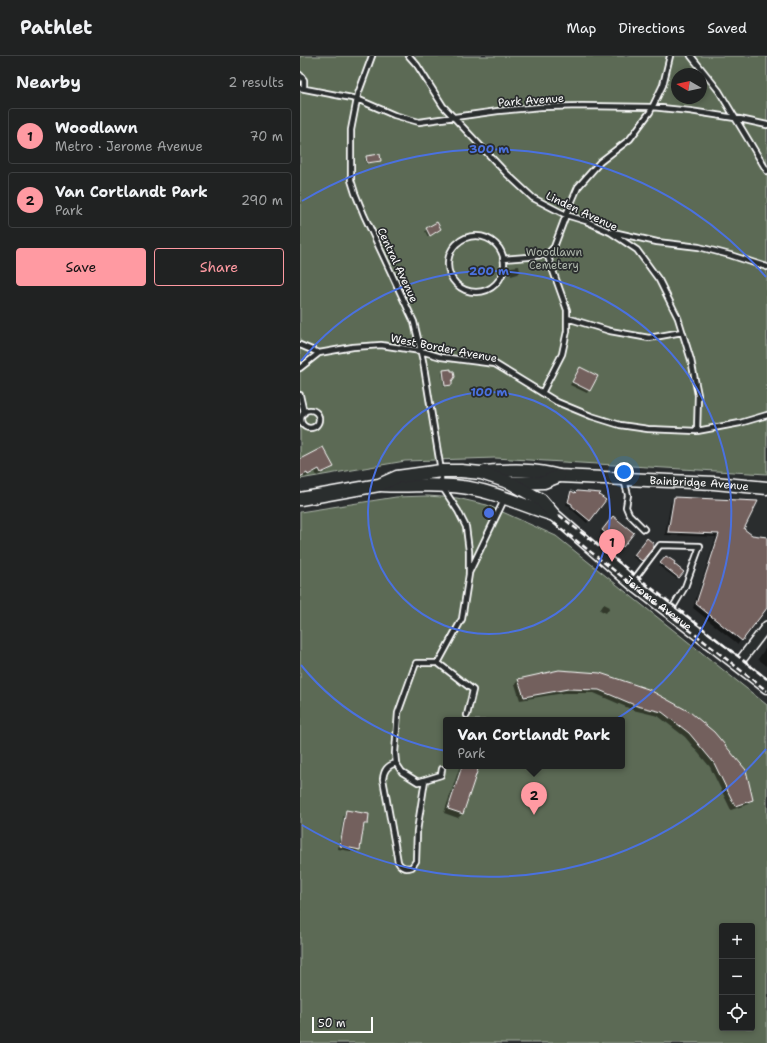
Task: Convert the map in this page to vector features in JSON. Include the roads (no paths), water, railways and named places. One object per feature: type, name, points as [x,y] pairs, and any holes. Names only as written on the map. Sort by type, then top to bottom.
[{"type":"main road","name":"Jerome Avenue","points":[[379,485],[397,477],[441,471],[481,473],[511,483],[541,500],[554,515],[632,583],[767,687]]},
{"type":"main road","name":"Bainbridge Avenue","points":[[481,473],[498,471],[542,471],[559,476],[714,483],[767,488]]},
{"type":"main road","name":"Bainbridge Avenue","points":[[511,483],[544,482],[559,476]]},
{"type":"main road","points":[[505,498],[511,483]]},
{"type":"main road","name":"Jerome Avenue","points":[[300,499],[379,485],[461,486],[505,498],[554,515]]},
{"type":"street","points":[[738,664],[767,626]]},
{"type":"lane","name":"Central Avenue","points":[[372,56],[357,100],[351,130],[351,180],[355,193],[380,251],[414,322],[421,351],[441,471],[441,485]]},
{"type":"lane","name":"Linden Avenue","points":[[409,56],[417,65],[443,106],[506,173],[533,198],[566,215],[586,221],[610,232],[637,250],[659,280],[678,318],[698,395],[697,431]]},
{"type":"lane","points":[[503,259],[528,258],[547,254],[554,247],[578,187],[600,162],[630,139],[652,107],[663,85],[670,56]]},
{"type":"lane","points":[[691,56],[719,90],[767,171]]},
{"type":"lane","points":[[300,75],[304,80],[302,88]]},
{"type":"lane","name":"Park Avenue","points":[[302,88],[357,100],[394,115],[419,122],[498,111],[541,107],[652,107],[735,118],[767,126]]},
{"type":"lane","points":[[610,232],[657,242],[699,247],[767,267]]},
{"type":"lane","points":[[469,236],[479,236],[496,244],[503,259],[503,268],[500,277],[494,285],[486,290],[476,292],[461,287],[454,281],[449,272],[448,263],[450,253],[460,240],[469,236]]},
{"type":"lane","points":[[542,393],[562,354],[567,331],[567,310],[547,254]]},
{"type":"lane","points":[[567,318],[610,330],[649,338],[682,332]]},
{"type":"lane","points":[[300,345],[319,353]]},
{"type":"lane","name":"West Border Avenue","points":[[300,368],[319,353],[353,347],[381,345],[421,351],[441,357],[495,364],[556,402],[620,425],[648,429],[697,431],[740,423],[767,415]]},
{"type":"lane","points":[[300,395],[304,413]]},
{"type":"lane","points":[[624,479],[628,495],[626,507],[630,514],[644,529]]},
{"type":"lane","points":[[438,663],[462,620],[469,574],[469,551],[466,527],[458,511],[441,485]]},
{"type":"lane","points":[[469,574],[505,498]]},
{"type":"lane","points":[[632,583],[660,545],[700,546],[685,587],[670,612]]},
{"type":"lane","points":[[442,769],[441,775],[418,782],[402,772],[396,763],[395,753],[398,713],[416,663],[438,663],[473,690],[467,715]]},
{"type":"lane","points":[[396,763],[384,771],[383,779],[398,862],[400,866],[405,868],[412,867],[416,861],[417,831],[424,780]]},
{"type":"railway","points":[[559,515],[767,679]]},
{"type":"railway","points":[[554,523],[767,691]]},
{"type":"place","name":"Woodlawn","points":[[612,562]]},
{"type":"place","name":"Van Cortlandt Park","points":[[534,815]]},
{"type":"park label","name":"Woodlawn Cemetery","points":[[554,258]]}]
